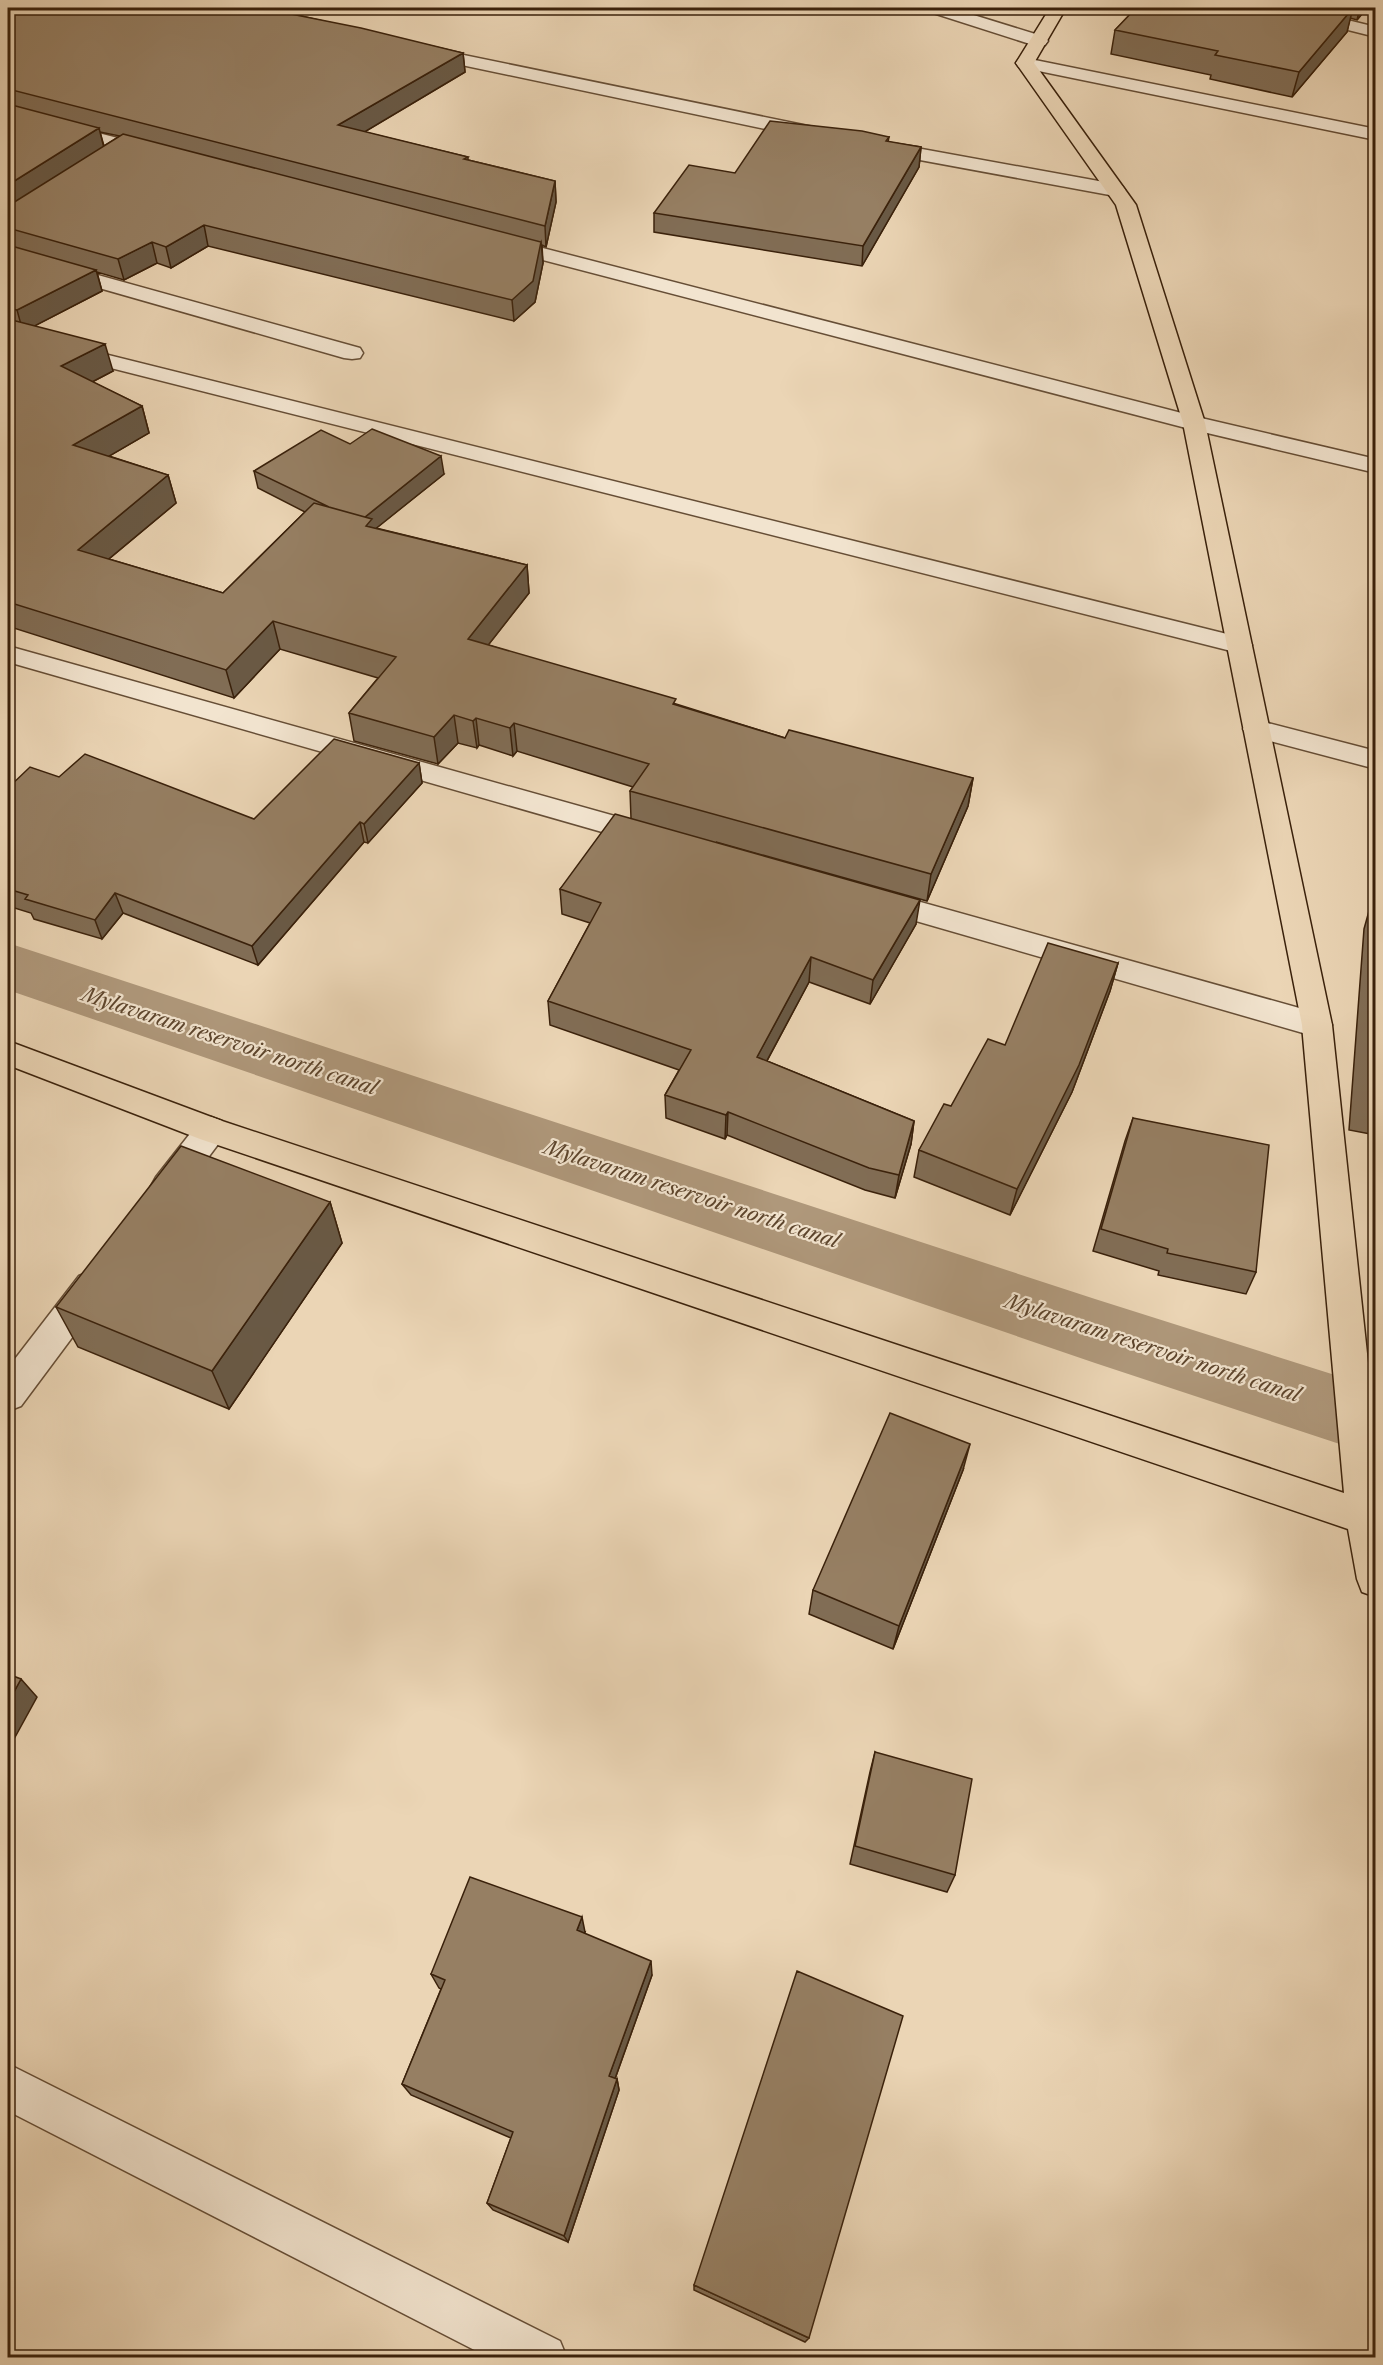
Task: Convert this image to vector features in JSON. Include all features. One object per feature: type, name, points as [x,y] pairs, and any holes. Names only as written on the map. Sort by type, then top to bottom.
[{"type":"main road","points":[[1058,8],[1032,52],[1126,206],[1194,423],[1317,1025],[1376,1579]]},
{"type":"main road","points":[[8,1053],[211,1130],[1370,1520]]},
{"type":"street","points":[[936,8],[1032,52],[1376,135]]},
{"type":"street","points":[[1282,8],[1376,32]]},
{"type":"street","points":[[407,49],[826,136]]},
{"type":"street","points":[[8,116],[171,158]]},
{"type":"street","points":[[861,143],[1115,190]]},
{"type":"street","points":[[106,158],[125,146]]},
{"type":"street","points":[[482,238],[1194,423],[1376,466]]},
{"type":"street","points":[[8,256],[352,353]]},
{"type":"street","points":[[8,336],[1239,645]]},
{"type":"street","points":[[8,654],[674,843]]},
{"type":"street","points":[[1256,729],[1376,759]]},
{"type":"street","points":[[846,891],[1317,1025]]},
{"type":"street","points":[[153,1206],[211,1130]]},
{"type":"street","points":[[8,1395],[109,1263]]},
{"type":"street","points":[[8,2087],[543,2358]]},
{"type":"building","points":[[8,8],[261,8],[361,28],[463,53],[338,125],[555,181],[545,226],[8,89]]},
{"type":"building","points":[[1136,8],[1353,8],[1299,72],[1215,55],[1218,51],[1115,30]]},
{"type":"building","points":[[8,104],[99,128],[8,185]]},
{"type":"building","points":[[770,121],[862,131],[889,137],[886,141],[921,147],[863,246],[654,213],[689,165],[735,173]]},
{"type":"building","points":[[123,134],[541,242],[533,281],[512,300],[204,225],[166,247],[152,242],[118,259],[8,228],[8,206]]},
{"type":"building","points":[[8,245],[96,270],[17,310],[8,308]]},
{"type":"building","points":[[8,319],[105,344],[61,366],[142,406],[73,445],[168,475],[78,550],[223,593],[314,503],[372,519],[366,526],[527,565],[468,639],[676,699],[673,704],[785,738],[789,730],[973,778],[931,874],[630,791],[649,764],[514,723],[510,728],[476,718],[473,721],[454,715],[434,737],[349,713],[396,657],[273,621],[226,670],[8,602]]},
{"type":"building","points":[[372,429],[441,456],[365,517],[329,507],[254,471],[321,430],[350,444]]},
{"type":"building","points":[[334,739],[419,763],[364,824],[360,822],[252,946],[115,893],[95,920],[25,899],[28,895],[8,889],[8,788],[30,767],[59,777],[85,754],[254,819]]},
{"type":"building","points":[[615,814],[920,900],[873,980],[811,957],[757,1057],[914,1121],[899,1175],[869,1168],[728,1112],[726,1115],[665,1095],[691,1050],[548,1001],[601,903],[560,889]]},
{"type":"building","points":[[1048,943],[1118,963],[1079,1065],[1017,1189],[919,1150],[944,1104],[951,1106],[988,1039],[1005,1045]]},
{"type":"building","points":[[1133,1118],[1269,1145],[1256,1272],[1167,1253],[1168,1249],[1101,1229]]},
{"type":"building","points":[[181,1146],[330,1202],[212,1371],[56,1307]]},
{"type":"building","points":[[890,1413],[970,1444],[899,1626],[813,1590]]},
{"type":"building","points":[[8,1674],[21,1679],[8,1703]]},
{"type":"building","points":[[875,1752],[972,1779],[955,1875],[855,1846]]},
{"type":"building","points":[[470,1877],[582,1917],[577,1930],[651,1961],[609,2076],[617,2079],[564,2236],[487,2203],[513,2132],[402,2084],[445,1980],[431,1974]]},
{"type":"building","points":[[797,1971],[903,2016],[809,2338],[694,2285]]},
{"type":"waterway","name":"Mylavaram reservoir north canal","points":[[8,966],[1095,1331],[1376,1422]]}]
